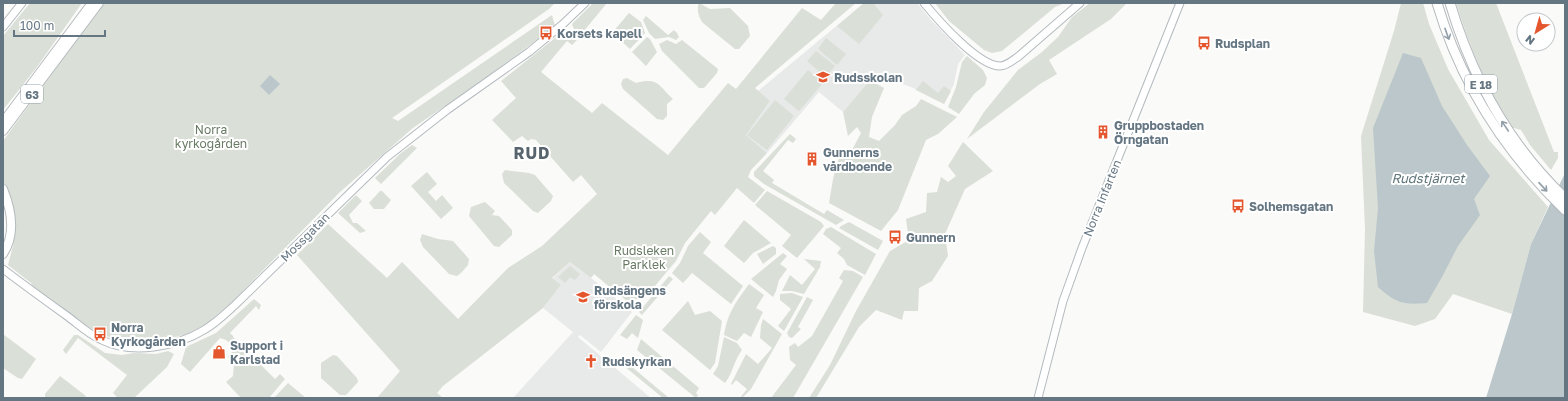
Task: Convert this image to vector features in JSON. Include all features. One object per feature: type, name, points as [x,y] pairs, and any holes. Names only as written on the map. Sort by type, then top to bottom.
[{"type":"highway","name":"E 18","points":[[1437,3],[1449,38],[1471,87],[1497,131],[1525,161],[1565,198]]},
{"type":"highway","name":"E 18","points":[[1450,3],[1457,28],[1480,82],[1500,119],[1541,186],[1565,210]]},
{"type":"main road","name":"63","points":[[3,128],[15,106],[92,3]]},
{"type":"main road","name":"63","points":[[3,128],[99,3]]},
{"type":"main road","points":[[3,116],[15,106]]},
{"type":"main road","points":[[3,189],[10,212],[12,228],[10,240],[3,254]]},
{"type":"street","points":[[3,27],[22,3]]},
{"type":"street","name":"Mossgatan","points":[[3,269],[101,340],[111,344],[136,347],[165,345],[179,342],[198,334],[220,319],[235,306],[387,157],[447,110],[529,52],[563,24],[585,3]]},
{"type":"street","points":[[924,3],[953,34],[980,58],[997,66],[1005,65],[1011,62],[1080,3]]},
{"type":"street","name":"Norra Infarten","points":[[1038,398],[1064,300],[1077,263],[1180,3]]},
{"type":"shaded area","name":"Rudsskolan","points":[[864,3],[917,3],[965,55],[958,64],[954,84],[944,104],[911,87],[875,74],[843,112],[819,92],[767,153],[746,135],[770,101],[758,91]]},
{"type":"shaded area","points":[[570,262],[632,312],[601,352],[580,335],[578,337],[651,398],[513,398],[573,332],[543,308],[561,285],[552,279]]},
{"type":"green space","points":[[30,3],[82,3],[37,67],[3,110],[3,36]]},
{"type":"green space","name":"Norra kyrkogården","points":[[103,3],[555,3],[549,9],[392,118],[398,121],[552,15],[555,26],[491,74],[413,128],[340,192],[231,303],[206,324],[187,334],[156,342],[136,341],[109,337],[82,324],[34,289],[31,283],[8,265],[14,242],[14,212],[3,184],[3,141]]},
{"type":"green space","points":[[593,3],[607,3],[583,32],[577,31],[572,24]]},
{"type":"green space","points":[[699,3],[710,9],[730,8],[748,26],[750,36],[739,49],[735,49],[703,23],[698,13]]},
{"type":"green space","name":"Rudsleken Parklek","points":[[836,3],[856,3],[755,88],[770,101],[746,135],[767,153],[751,170],[748,177],[765,190],[754,203],[737,188],[715,215],[711,211],[685,243],[676,261],[644,299],[635,299],[632,303],[628,302],[594,274],[591,278],[570,262],[552,278],[561,285],[543,308],[443,386],[437,393],[443,398],[377,398],[400,371],[297,255],[328,224],[387,278],[402,262],[458,319],[508,268],[542,246],[597,194],[581,175],[573,182],[536,140],[531,139],[528,141],[522,136],[513,142],[492,120],[516,98],[501,81],[565,30],[577,40],[572,45],[567,41],[541,72],[592,113],[602,103],[668,155],[728,83],[736,89],[802,8],[821,20]]},
{"type":"green space","points":[[864,3],[873,3],[883,15],[859,44],[837,26]]},
{"type":"green space","points":[[935,3],[1065,3],[1055,7],[1002,51],[992,53],[984,50],[949,21]]},
{"type":"green space","points":[[1090,3],[1127,3],[1111,19],[1049,60],[1057,74],[1040,84],[967,139],[984,112],[1018,70],[1042,52],[1058,37],[1072,17]]},
{"type":"green space","points":[[1401,3],[1423,3],[1429,24],[1448,69],[1489,140],[1548,207],[1531,244],[1512,314],[1453,294],[1435,319],[1415,326],[1363,312],[1365,229],[1361,136],[1394,31]]},
{"type":"green space","points":[[1456,3],[1496,3],[1554,152],[1558,152],[1558,158],[1551,170],[1530,145],[1521,130],[1510,127],[1501,112],[1479,67]]},
{"type":"green space","points":[[629,13],[641,22],[645,33],[630,49],[612,33]]},
{"type":"green space","points":[[646,16],[668,35],[674,30],[679,37],[676,40],[669,37],[655,39],[649,33],[643,20]]},
{"type":"green space","points":[[647,37],[650,39],[657,52],[646,66],[632,52]]},
{"type":"green space","points":[[826,38],[846,54],[837,65],[818,49]]},
{"type":"green space","points":[[667,40],[676,44],[682,40],[718,69],[717,73],[704,88],[699,88],[662,51],[659,44]]},
{"type":"green space","points":[[816,51],[835,66],[826,77],[807,61]]},
{"type":"green space","points":[[967,56],[983,70],[987,78],[985,85],[974,94],[959,114],[948,107],[956,87],[962,62]]},
{"type":"green space","points":[[808,70],[823,83],[799,111],[784,99]]},
{"type":"green space","points":[[627,78],[636,83],[643,81],[653,82],[661,86],[673,99],[667,104],[667,116],[663,120],[657,119],[623,89],[621,84],[623,79]]},
{"type":"green space","points":[[870,80],[884,88],[872,117],[869,137],[879,141],[895,125],[902,115],[916,106],[921,99],[957,117],[938,134],[926,140],[898,210],[881,231],[829,203],[833,179],[839,158],[851,152],[861,133],[857,127],[848,136],[843,112]]},
{"type":"green space","points":[[923,81],[938,93],[944,86],[951,91],[944,104],[916,90]]},
{"type":"green space","points":[[775,100],[794,116],[767,150],[747,135]]},
{"type":"green space","points":[[790,134],[796,139],[793,143],[788,140],[763,171],[774,180],[772,183],[824,214],[827,210],[844,220],[836,225],[764,184],[754,176],[754,172]]},
{"type":"green space","points":[[963,142],[993,171],[965,189],[945,234],[948,256],[932,281],[919,288],[918,311],[904,311],[902,320],[876,310],[859,327],[816,398],[809,398],[830,365],[856,311],[890,251],[909,240],[906,219],[926,212],[927,193],[937,192],[941,177],[948,182],[956,176],[948,166]]},
{"type":"green space","points":[[412,145],[417,148],[381,184],[375,178],[401,153]]},
{"type":"green space","points":[[505,170],[535,175],[553,196],[551,201],[538,213],[533,211],[504,183],[502,174]]},
{"type":"green space","points":[[427,172],[437,184],[428,192],[436,201],[442,195],[453,208],[441,219],[411,186]]},
{"type":"green space","points":[[380,191],[382,191],[391,200],[384,209],[374,209],[369,203]]},
{"type":"green space","points":[[767,191],[821,222],[824,226],[797,258],[782,246],[791,235],[755,205]]},
{"type":"green space","points":[[356,195],[362,201],[349,215],[353,223],[357,223],[366,231],[360,233],[338,213]]},
{"type":"green space","points":[[485,202],[495,211],[492,215],[499,216],[512,230],[512,235],[499,247],[494,246],[469,216],[471,207]]},
{"type":"green space","points":[[744,220],[771,243],[753,253],[744,263],[724,246]]},
{"type":"green space","points":[[849,222],[883,241],[878,250],[839,228]]},
{"type":"green space","points":[[831,227],[876,254],[865,275],[847,265],[844,259],[837,253],[841,248],[823,234],[826,229]]},
{"type":"green space","points":[[700,232],[711,242],[703,253],[743,286],[731,304],[692,273],[683,283],[672,273],[680,263],[688,246]]},
{"type":"green space","points":[[422,234],[438,239],[453,241],[469,259],[468,265],[457,276],[449,274],[423,247],[420,240]]},
{"type":"green space","points":[[773,246],[776,248],[776,254],[763,264],[757,254]]},
{"type":"green space","points":[[783,253],[787,256],[780,264],[787,269],[779,280],[773,297],[751,279]]},
{"type":"green space","points":[[804,259],[821,261],[820,267],[804,294],[792,291],[782,291],[790,275],[802,285],[815,269]]},
{"type":"green space","points":[[570,266],[580,274],[575,280],[570,277],[565,283],[558,277]]},
{"type":"green space","points":[[844,270],[853,271],[863,277],[793,398],[771,398],[796,365],[790,360],[789,347],[795,343],[798,347],[812,336],[843,281],[839,278]]},
{"type":"green space","points":[[669,276],[673,279],[642,315],[639,312]]},
{"type":"green space","points":[[749,284],[764,295],[756,308],[763,312],[751,337],[744,333],[737,341],[724,335],[733,308]]},
{"type":"green space","points":[[792,293],[803,297],[784,331],[778,326],[791,309],[780,300],[780,294]]},
{"type":"green space","points":[[807,297],[813,300],[798,327],[801,329],[792,338],[789,337],[787,333]]},
{"type":"green space","points":[[254,299],[261,305],[259,310],[256,306],[230,333],[275,379],[280,374],[285,379],[269,398],[241,398],[226,382],[233,376],[234,364],[228,357],[235,348],[226,340],[220,338],[190,372],[181,364],[186,347],[216,333]]},
{"type":"green space","points":[[688,301],[695,315],[710,311],[722,321],[715,363],[710,370],[662,330]]},
{"type":"green space","points":[[636,315],[643,320],[638,338],[632,333],[627,339],[620,335]]},
{"type":"green space","points":[[763,319],[782,334],[751,389],[742,398],[740,398],[747,389],[736,380],[732,385],[731,384],[746,354],[758,364],[772,348],[760,338]]},
{"type":"green space","points":[[3,334],[36,359],[22,379],[3,368]]},
{"type":"green space","points":[[74,335],[78,335],[105,353],[122,355],[134,353],[156,354],[168,351],[174,354],[167,367],[134,398],[118,398],[113,393],[127,375],[78,338],[66,354],[63,350]]},
{"type":"green space","points":[[724,337],[737,343],[742,350],[725,383],[713,374],[718,366]]},
{"type":"green space","points":[[641,339],[699,388],[696,393],[698,395],[696,398],[637,350]]},
{"type":"green space","points":[[333,355],[337,356],[357,378],[358,382],[346,395],[340,395],[321,378],[321,363]]},
{"type":"green space","points":[[626,362],[669,398],[663,398],[624,366]]},
{"type":"green space","points":[[60,376],[86,396],[85,398],[45,398],[45,394]]},
{"type":"green space","points":[[288,383],[306,398],[274,398]]},
{"type":"water","name":"Rudstjärnet","points":[[1403,53],[1421,58],[1442,106],[1467,145],[1490,176],[1474,199],[1480,215],[1458,246],[1427,303],[1411,304],[1400,302],[1390,297],[1378,287],[1374,251],[1378,208],[1373,128]]},
{"type":"water","points":[[270,75],[280,84],[269,95],[260,86]]},
{"type":"water","points":[[1565,173],[1565,398],[1486,398],[1512,314],[1531,244]]},
{"type":"place","name":"Korsets kapell","points":[[546,33]]},
{"type":"place","name":"Rudsplan","points":[[1204,43]]},
{"type":"place","name":"Rudsskolan","points":[[823,77]]},
{"type":"place","name":"Gruppbostaden Örngatan","points":[[1103,132]]},
{"type":"place","name":"Gunnerns vårdboende","points":[[812,159]]},
{"type":"place","name":"Solhemsgatan","points":[[1238,206]]},
{"type":"place","name":"Gunnern","points":[[895,237]]},
{"type":"place","name":"Rudsängens förskola","points":[[583,297]]},
{"type":"place","name":"Norra Kyrkogården","points":[[100,334]]},
{"type":"place","name":"Support i Karlstad","points":[[219,352]]},
{"type":"place","name":"Rudskyrkan","points":[[591,361]]},
{"type":"district","name":"RUD","points":[[532,153]]}]
